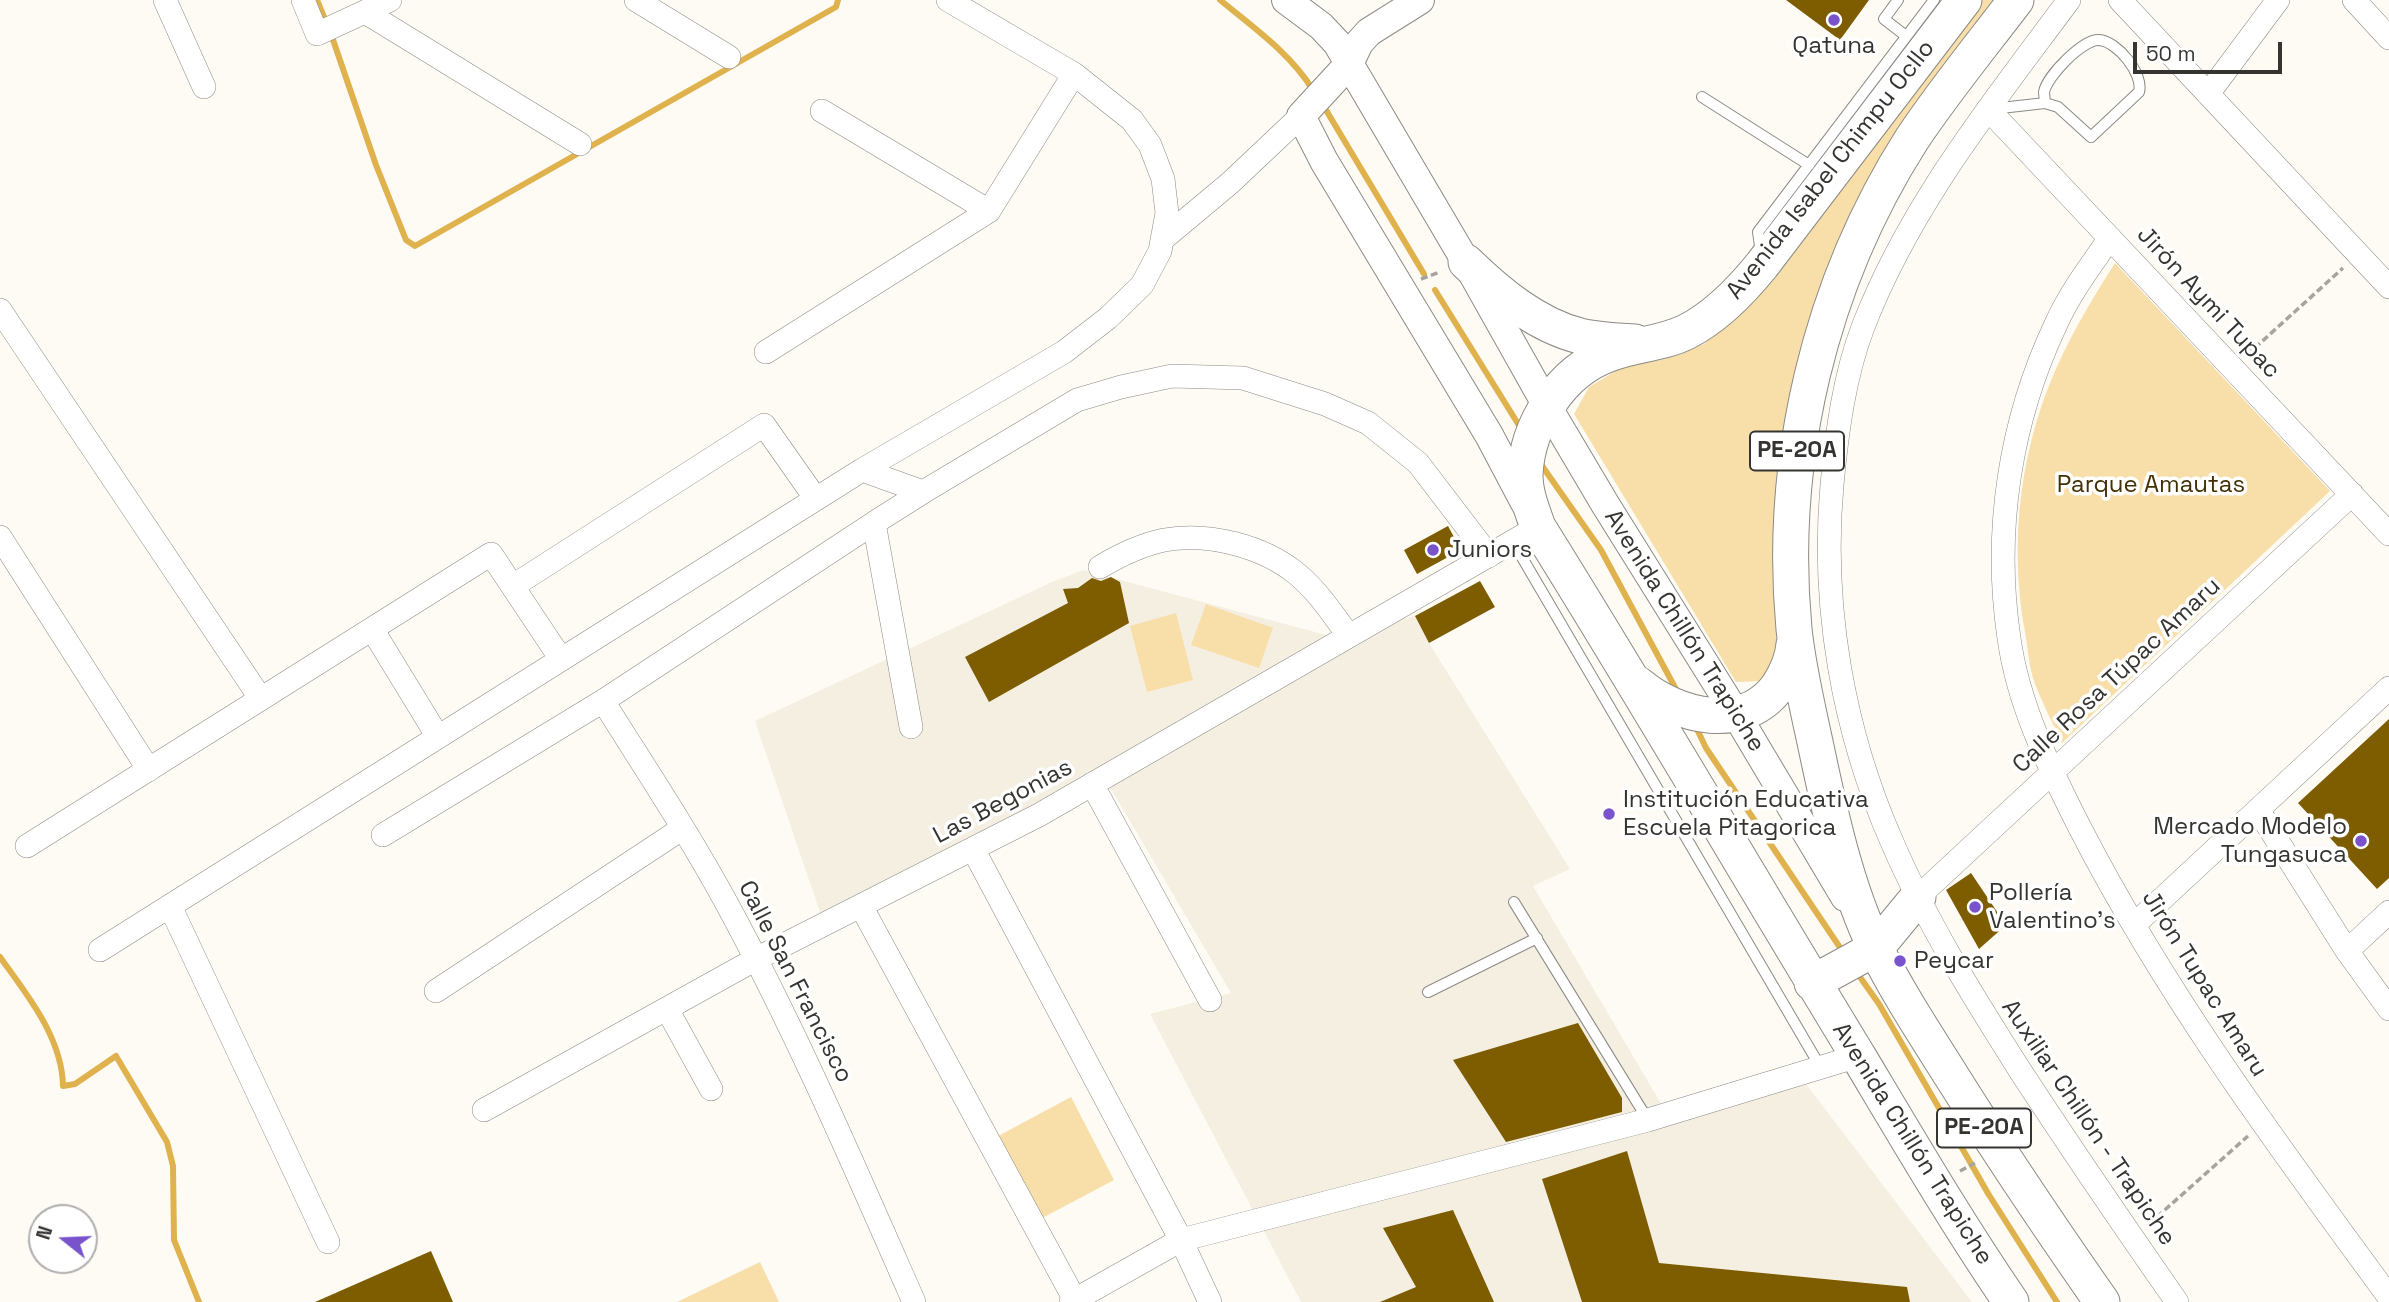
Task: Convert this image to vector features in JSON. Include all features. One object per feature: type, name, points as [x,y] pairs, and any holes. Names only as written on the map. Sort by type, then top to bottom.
[{"type":"main road","name":"Avenida Isabel Chimpu Ocllo","points":[[1526,534],[1529,503],[1525,478],[1527,453],[1535,428],[1547,406],[1575,374],[1591,362],[1608,354],[1668,340],[1706,320],[1728,302],[1762,265],[1964,0]]},
{"type":"main road","name":"Avenida Isabel Chimpu Ocllo","points":[[1876,948],[1845,866],[1802,684],[1791,584],[1796,456],[1826,324],[1863,228],[1904,153],[1925,121],[2016,0]]},
{"type":"main road","points":[[1890,97],[1925,121]]},
{"type":"main road","points":[[1466,261],[1506,298],[1555,328],[1603,340],[1648,343]]},
{"type":"main road","name":"Avenida Chillón Trapiche","points":[[1526,534],[1594,648],[1635,682],[1637,720],[1812,983],[1934,1184],[2011,1302]]},
{"type":"main road","points":[[1635,682],[1671,707],[1714,716],[1736,714],[1756,706],[1774,692],[1786,674],[1793,652],[1794,630]]},
{"type":"main road","points":[[1812,983],[1876,948],[1918,897]]},
{"type":"main road","name":"Avenida Chillón Trapiche","points":[[1876,948],[1919,1025],[1999,1152],[2102,1302]]},
{"type":"street","points":[[165,0],[204,88]]},
{"type":"street","points":[[303,0],[317,34],[390,0]]},
{"type":"street","points":[[636,0],[729,57]]},
{"type":"street","points":[[100,950],[862,470],[1064,352],[1108,317],[1142,285],[1160,251],[1167,213],[1163,179],[1150,145],[1132,120],[1074,74],[948,0]]},
{"type":"street","name":"Avenida Chillón Trapiche","points":[[1286,0],[1321,26],[1337,43],[1466,261],[1547,406],[1876,948]]},
{"type":"street","points":[[1163,239],[1230,183],[1301,116],[1349,64],[1359,43],[1369,32],[1420,0]]},
{"type":"street","name":"Auxiliar Chillón - Trapiche","points":[[2069,0],[1932,190],[1911,225],[1862,330],[1847,380],[1838,429],[1829,521],[1829,577],[1843,687],[1853,734],[1868,782],[1918,897],[1976,1002],[2059,1130],[2177,1302]]},
{"type":"street","points":[[2120,0],[2389,287]]},
{"type":"street","points":[[2208,94],[2278,0]]},
{"type":"street","points":[[2354,0],[2389,38]]},
{"type":"street","points":[[365,12],[580,144]]},
{"type":"street","points":[[766,352],[989,211],[1074,74]]},
{"type":"street","name":"Jirón Aymi Tupac","points":[[1988,110],[2389,534]]},
{"type":"street","points":[[822,111],[989,211]]},
{"type":"street","name":"Avenida Chillón Trapiche","points":[[1301,116],[1324,161],[1489,435],[1526,534]]},
{"type":"street","name":"Jirón Tupac Amaru","points":[[2110,238],[2082,277],[2056,322],[2034,377],[2016,438],[2004,507],[2003,570],[2009,639],[2023,696],[2052,772],[2098,863],[2206,1042],[2389,1297]]},
{"type":"street","points":[[0,310],[261,699]]},
{"type":"street","points":[[383,835],[603,701],[923,492],[1077,400],[1121,387],[1172,376],[1243,378],[1325,404],[1368,423],[1418,463],[1489,556]]},
{"type":"street","points":[[513,586],[764,425],[816,499]]},
{"type":"street","points":[[862,470],[923,492]]},
{"type":"street","name":"Calle Rosa Túpac Amaru","points":[[1918,897],[2352,494]]},
{"type":"street","points":[[874,523],[911,727]]},
{"type":"street","name":"Las Begonias","points":[[484,1110],[756,959],[1039,815],[1526,534]]},
{"type":"street","points":[[0,537],[149,769]]},
{"type":"street","points":[[1100,567],[1123,553],[1165,540],[1196,538],[1239,545],[1272,557],[1297,574],[1349,636]]},
{"type":"street","points":[[27,846],[491,554],[561,659]]},
{"type":"street","points":[[372,629],[438,737]]},
{"type":"street","points":[[2135,924],[2389,688]]},
{"type":"street","name":"Calle San Francisco","points":[[603,701],[683,828],[756,959],[827,1102],[914,1302]]},
{"type":"street","points":[[1092,784],[1210,1000]]},
{"type":"street","points":[[2258,810],[2347,951],[2389,1009]]},
{"type":"street","points":[[436,991],[683,828]]},
{"type":"street","points":[[973,849],[1181,1240],[1210,1302]]},
{"type":"street","points":[[170,906],[328,1242]]},
{"type":"street","points":[[862,906],[1074,1301],[1181,1240],[1648,1120],[1858,1056]]},
{"type":"street","points":[[2347,951],[2389,912]]},
{"type":"street","points":[[667,1009],[711,1088]]},
{"type":"lane","points":[[1898,0],[1884,19],[1906,36]]},
{"type":"lane","points":[[1762,265],[1758,232],[1934,0]]},
{"type":"lane","points":[[1988,110],[2045,103],[2058,107],[2091,137],[2139,92],[2141,84],[2134,67],[2109,42],[2090,40],[2052,76],[2045,92],[2045,103]]},
{"type":"lane","points":[[1702,97],[1809,165]]},
{"type":"lane","points":[[1594,648],[1637,720],[1821,1068]]},
{"type":"lane","points":[[1514,902],[1648,1120]]},
{"type":"lane","points":[[1428,992],[1537,939]]},
{"type":"path","points":[[2232,368],[2358,254]]},
{"type":"path","points":[[1400,287],[1466,261]]},
{"type":"path","points":[[2133,1239],[2263,1123]]},
{"type":"path","points":[[1934,1184],[1999,1152]]},
{"type":"shaded area","points":[[1083,570],[1330,636],[1415,616],[1429,643],[1570,869],[1533,886],[1673,1124],[1806,1084],[1972,1302],[1301,1302],[1150,1014],[1231,993],[1110,787],[827,933],[755,721]]},
{"type":"green space","points":[[1977,0],[2003,0],[1928,98],[1788,414],[1776,479],[1774,541],[1778,659],[1759,681],[1736,682],[1574,414],[1589,387],[1624,366],[1661,360],[1704,344],[1752,300]]},
{"type":"green space","name":"Parque Amautas","points":[[2115,263],[2330,491],[2062,743],[2031,672],[2020,597],[2018,526],[2028,456],[2048,388],[2074,332]]},
{"type":"green space","points":[[1206,604],[1273,628],[1259,668],[1191,645]]},
{"type":"green space","points":[[1176,613],[1193,680],[1147,692],[1130,626]]},
{"type":"green space","points":[[1071,1097],[1114,1180],[1031,1224],[987,1142]]},
{"type":"green space","points":[[760,1262],[779,1302],[677,1302]]},
{"type":"building","name":"Qatuna","points":[[1786,0],[1869,0],[1840,40]]},
{"type":"building","name":"Juniors","points":[[1448,526],[1461,550],[1417,574],[1404,550]]},
{"type":"building","points":[[1111,577],[1120,582],[1129,623],[989,702],[965,657],[1068,603],[1063,589],[1078,588],[1092,578],[1101,581]]},
{"type":"building","points":[[1480,581],[1495,607],[1429,643],[1415,616]]},
{"type":"building","name":"Mercado Modelo Tungasuca","points":[[2389,719],[2389,878],[2377,889],[2298,803]]},
{"type":"building","name":"Pollería Valentino's","points":[[1971,873],[2006,925],[1979,949],[1946,890]]},
{"type":"building","points":[[1578,1023],[1622,1098],[1622,1112],[1506,1142],[1453,1060]]},
{"type":"building","points":[[1627,1151],[1659,1263],[1907,1287],[1910,1302],[1582,1302],[1542,1179]]},
{"type":"building","points":[[1453,1210],[1494,1302],[1380,1302],[1416,1287],[1383,1228]]},
{"type":"building","points":[[431,1251],[453,1302],[315,1302]]},
{"type":"waterway","points":[[317,0],[327,24]]},
{"type":"waterway","points":[[331,34],[376,165],[406,240],[415,246],[836,7],[838,0]]},
{"type":"waterway","points":[[1220,0],[1282,52],[1313,90]]},
{"type":"waterway","points":[[1323,105],[1424,274]]},
{"type":"waterway","points":[[1435,290],[1520,427]]},
{"type":"waterway","points":[[1540,463],[1601,550],[1678,693]]},
{"type":"waterway","points":[[1695,725],[1706,748],[1843,952]]},
{"type":"waterway","points":[[0,957],[32,1002],[50,1034],[57,1051],[63,1086],[75,1084],[116,1056],[167,1142],[173,1166],[174,1240],[199,1302]]},
{"type":"waterway","points":[[1855,970],[1879,1004],[1989,1195],[2057,1302]]},
{"type":"place","name":"Qatuna","points":[[1834,20]]},
{"type":"place","name":"Juniors","points":[[1433,550]]},
{"type":"place","name":"Institución Educativa Escuela Pitagorica","points":[[1609,814]]},
{"type":"place","name":"Mercado Modelo Tungasuca","points":[[2361,841]]},
{"type":"place","name":"Pollería Valentino's","points":[[1975,907]]},
{"type":"place","name":"Peycar","points":[[1900,961]]}]
